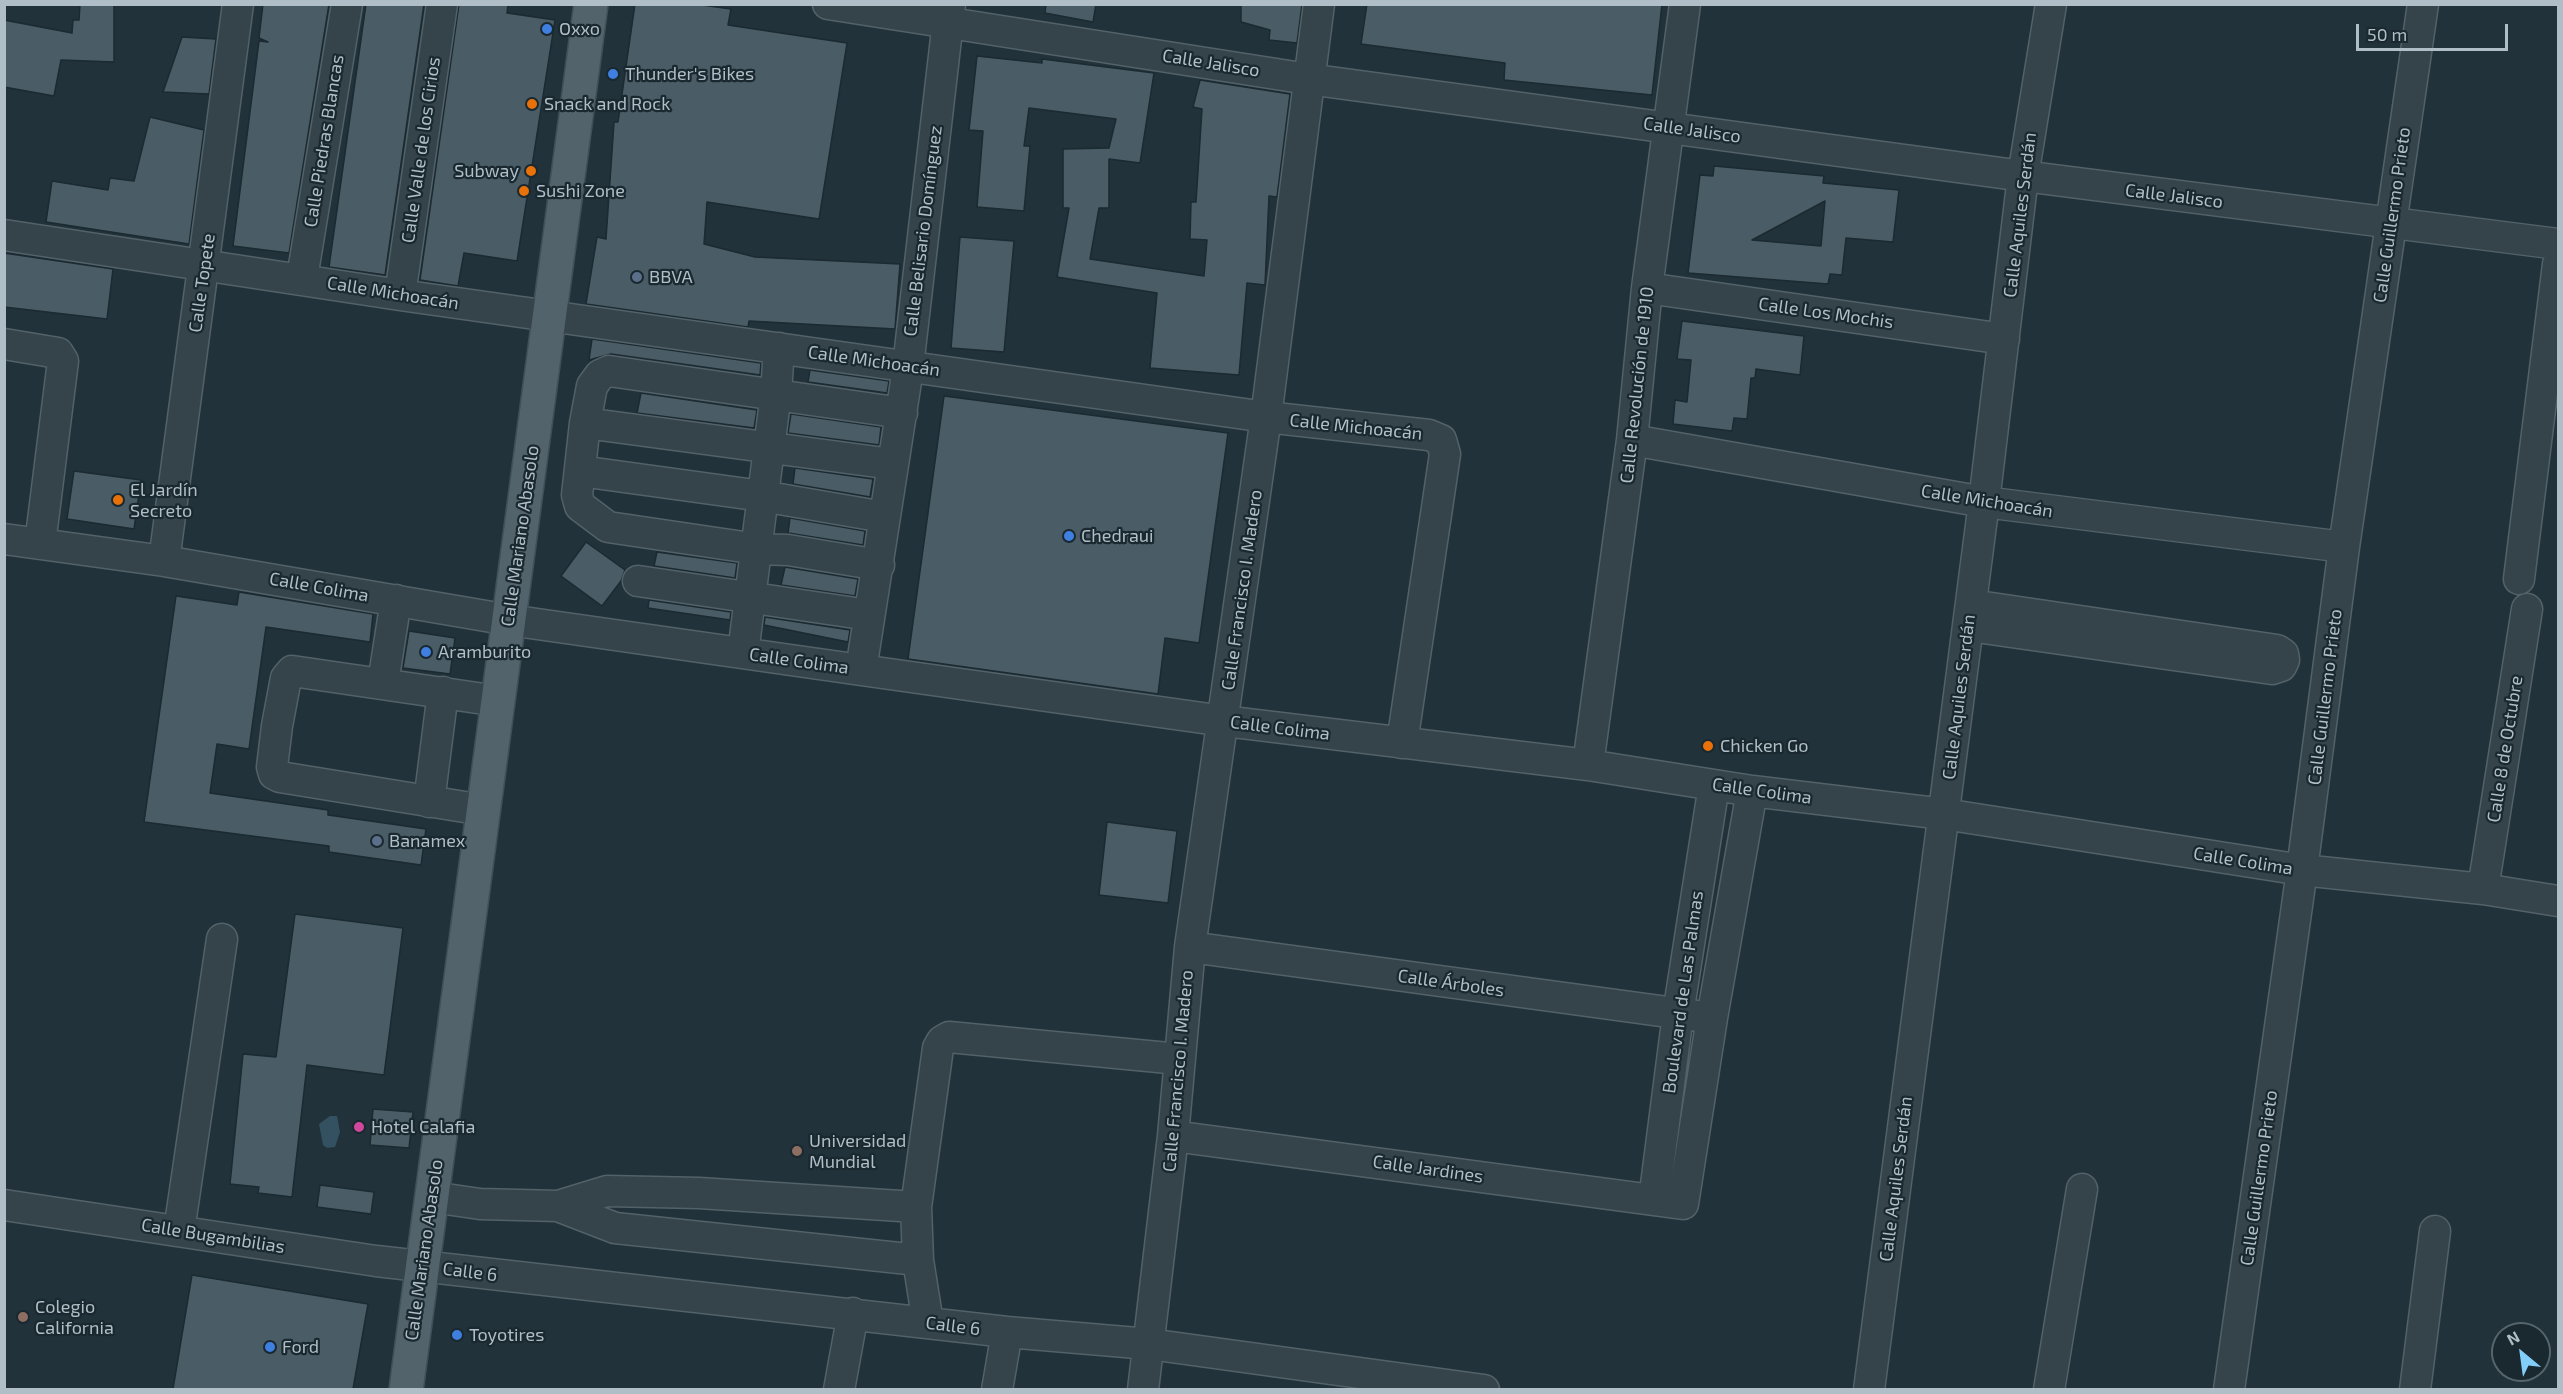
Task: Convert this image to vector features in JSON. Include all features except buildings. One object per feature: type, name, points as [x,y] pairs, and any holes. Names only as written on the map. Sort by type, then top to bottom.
[{"type":"main road","name":"Calle Mariano Abasolo","points":[[406,1389],[591,4]]},
{"type":"street","name":"Calle Topete","points":[[164,561],[238,4]]},
{"type":"street","name":"Calle Piedras Blancas","points":[[302,278],[347,4]]},
{"type":"street","name":"Calle Valle de los Cirios","points":[[400,295],[441,4]]},
{"type":"street","name":"Calle Jalisco","points":[[828,4],[949,13],[1308,79],[2024,177],[2559,244]]},
{"type":"street","name":"Calle Francisco I. Madero","points":[[1143,1389],[1173,1136],[1190,947],[1266,417],[1319,4]]},
{"type":"street","name":"Calle Revolución de 1910","points":[[1588,765],[1632,440],[1647,288],[1685,4]]},
{"type":"street","name":"Calle Aquiles Serdán","points":[[1869,1389],[1970,615],[2024,177],[2051,4]]},
{"type":"street","name":"Calle Guillermo Prieto","points":[[2229,1389],[2302,870],[2344,547],[2423,4]]},
{"type":"street","name":"Calle Belisario Domínguez","points":[[861,670],[879,565],[892,464],[902,413],[949,13]]},
{"type":"street","name":"Calle Michoacán","points":[[4,235],[302,278],[400,295],[1266,417],[1429,435],[1441,440],[1445,454],[1402,742]]},
{"type":"street","points":[[2518,579],[2559,264]]},
{"type":"street","name":"Calle Los Mochis","points":[[1647,288],[2004,339]]},
{"type":"street","points":[[4,344],[58,353],[63,361],[40,544]]},
{"type":"street","points":[[743,652],[776,393],[779,348]]},
{"type":"street","points":[[879,565],[788,550],[757,549],[608,527],[580,506],[577,495],[585,423],[591,386],[600,375],[609,371],[776,393],[902,413]]},
{"type":"street","points":[[585,423],[892,464]]},
{"type":"street","name":"Calle Michoacán","points":[[1632,440],[1984,502],[2344,547]]},
{"type":"street","points":[[580,471],[762,496],[884,517]]},
{"type":"street","name":"Calle Colima","points":[[4,539],[164,561],[509,620],[861,670],[1224,721],[1588,765],[1752,791],[1944,814],[2302,870],[2482,889],[2559,901]]},
{"type":"street","points":[[638,581],[869,615]]},
{"type":"street","points":[[382,683],[396,600]]},
{"type":"street","name":"Calle 8 de Octubre","points":[[2482,889],[2527,609]]},
{"type":"street","points":[[1970,615],[2190,647]]},
{"type":"street","points":[[483,810],[280,777],[274,774],[272,767],[286,678],[292,670],[498,701]]},
{"type":"street","points":[[429,802],[443,692]]},
{"type":"street","name":"Boulevard de Las Palmas","points":[[1654,1200],[1678,1014],[1714,785]]},
{"type":"street","name":"Boulevard de Las Palmas","points":[[1683,1204],[1712,1018],[1752,791]]},
{"type":"street","points":[[180,1231],[222,939]]},
{"type":"street","name":"Calle Árboles","points":[[1190,947],[1712,1018]]},
{"type":"street","points":[[928,1323],[918,1260],[916,1207],[938,1048],[942,1041],[949,1037],[1179,1059]]},
{"type":"street","name":"Calle Jardines","points":[[1173,1136],[1683,1204]]},
{"type":"street","points":[[2049,1389],[2082,1189]]},
{"type":"street","points":[[432,1197],[480,1204],[558,1206],[607,1191],[699,1193],[916,1207]]},
{"type":"street","name":"Calle Bugambilias","points":[[4,1205],[421,1266]]},
{"type":"street","points":[[558,1206],[615,1227],[918,1260]]},
{"type":"street","points":[[2415,1389],[2435,1231]]},
{"type":"street","name":"Calle 6","points":[[421,1266],[1007,1332],[1149,1344],[1484,1389]]},
{"type":"street","points":[[838,1389],[853,1313]]},
{"type":"street","points":[[997,1389],[1007,1332]]},
{"type":"water","points":[[330,1116],[337,1116],[340,1132],[335,1147],[327,1148],[323,1145],[319,1124]]},
{"type":"place","name":"Oxxo","points":[[547,29]]},
{"type":"place","name":"Thunder's Bikes","points":[[613,74]]},
{"type":"place","name":"Snack and Rock","points":[[532,104]]},
{"type":"place","name":"Subway","points":[[531,171]]},
{"type":"place","name":"Sushi Zone","points":[[524,191]]},
{"type":"place","name":"BBVA","points":[[637,277]]},
{"type":"place","name":"El Jardín Secreto","points":[[118,500]]},
{"type":"place","name":"Chedraui","points":[[1069,536]]},
{"type":"place","name":"Aramburito","points":[[426,652]]},
{"type":"place","name":"Chicken Go","points":[[1708,746]]},
{"type":"place","name":"Banamex","points":[[377,841]]},
{"type":"place","name":"Hotel Calafia","points":[[359,1127]]},
{"type":"place","name":"Universidad Mundial","points":[[797,1151]]},
{"type":"place","name":"Colegio California","points":[[23,1317]]},
{"type":"place","name":"Toyotires","points":[[457,1335]]},
{"type":"place","name":"Ford","points":[[270,1347]]}]
